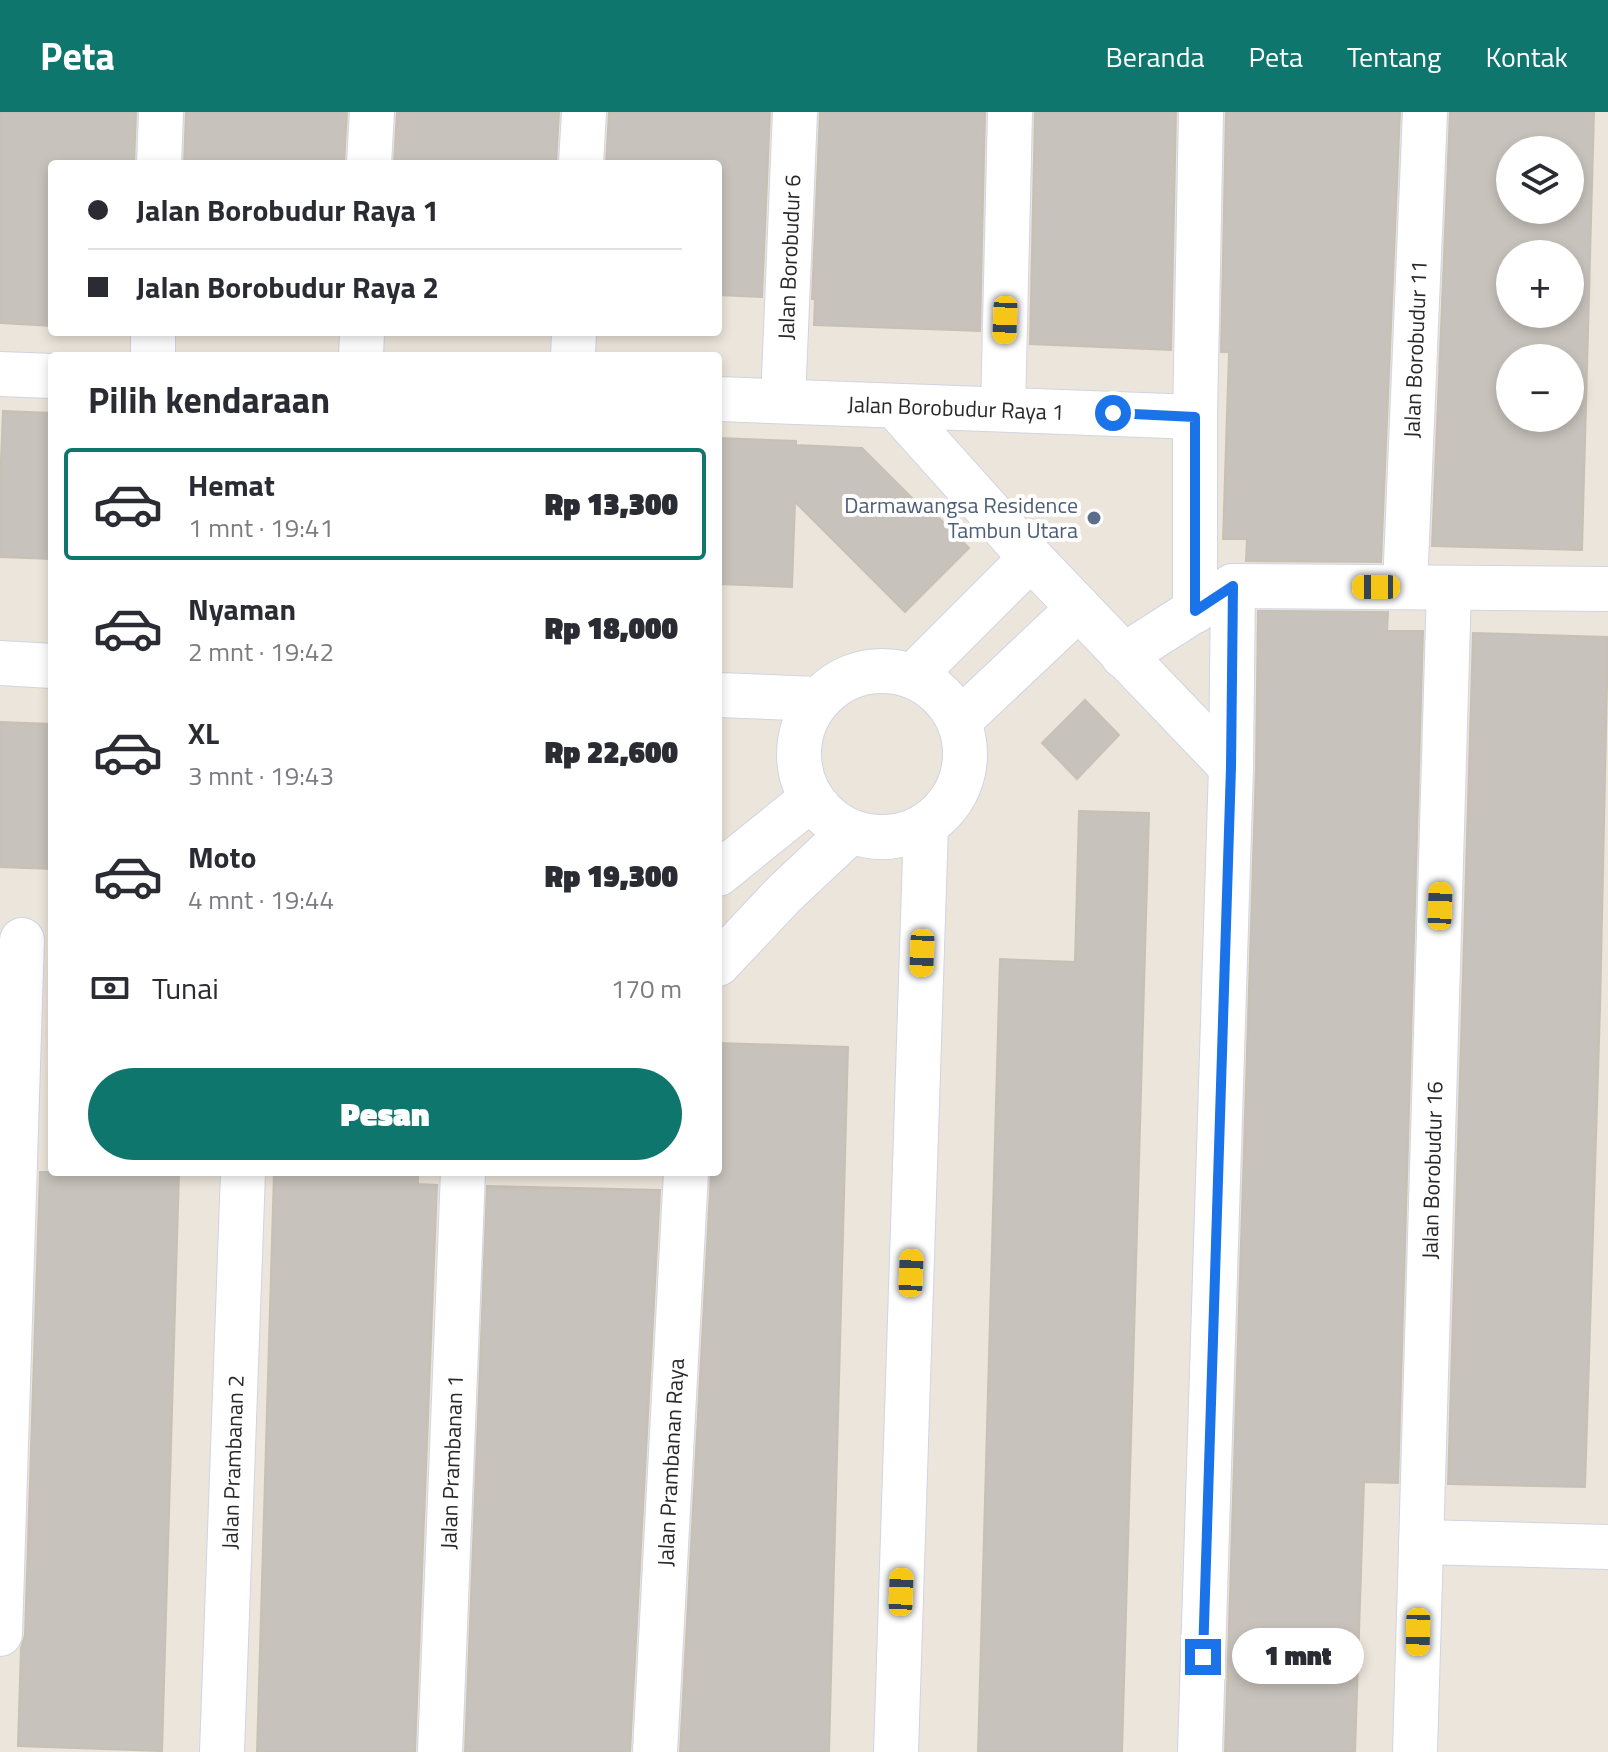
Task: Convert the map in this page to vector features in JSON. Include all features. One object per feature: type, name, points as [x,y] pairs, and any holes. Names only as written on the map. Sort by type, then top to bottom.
[{"type":"street","points":[[159,160],[161,112]]},
{"type":"street","points":[[369,160],[372,112]]},
{"type":"street","points":[[581,160],[584,112]]},
{"type":"street","name":"Jalan Borobudur 6","points":[[783,401],[795,112]]},
{"type":"street","points":[[1003,409],[1010,112]]},
{"type":"street","points":[[1195,611],[1201,112]]},
{"type":"street","name":"Jalan Borobudur 11","points":[[1405,587],[1425,112]]},
{"type":"street","points":[[0,374],[48,376]]},
{"type":"street","name":"Jalan Borobudur Raya 1","points":[[722,399],[1195,417]]},
{"type":"street","points":[[895,406],[1031,558],[1231,767]]},
{"type":"street","points":[[913,676],[1031,558]]},
{"type":"street","points":[[1200,1752],[1231,767],[1233,586]]},
{"type":"street","points":[[1123,656],[1233,586],[1608,589]]},
{"type":"street","name":"Jalan Borobudur 16","points":[[1415,1752],[1449,588]]},
{"type":"street","points":[[959,721],[1079,608]]},
{"type":"street","points":[[0,663],[48,666]]},
{"type":"street","points":[[888,670],[913,676],[932,687],[947,702],[959,721],[964,744],[964,767],[957,790],[944,810],[926,825],[902,835],[876,838],[850,832],[828,818],[811,799],[801,774],[798,748],[805,722],[818,699],[838,682],[862,672],[888,670]]},
{"type":"street","points":[[722,695],[818,699]]},
{"type":"street","points":[[722,871],[811,799]]},
{"type":"street","points":[[896,1752],[926,825]]},
{"type":"street","points":[[728,952],[850,832]]},
{"type":"street","points":[[0,1634],[25,941]]},
{"type":"street","name":"Jalan Prambanan 2","points":[[222,1752],[243,1176]]},
{"type":"street","name":"Jalan Prambanan 1","points":[[440,1752],[463,1176]]},
{"type":"street","name":"Jalan Prambanan Raya","points":[[655,1752],[686,1176]]},
{"type":"street","points":[[1421,1542],[1608,1547]]},
{"type":"building","points":[[0,112],[136,112],[134,160],[48,160],[48,326],[0,323]]},
{"type":"building","points":[[186,112],[347,112],[344,160],[184,160]]},
{"type":"building","points":[[397,112],[559,112],[556,160],[394,160]]},
{"type":"building","points":[[609,112],[770,112],[762,297],[722,295],[722,160],[606,160]]},
{"type":"building","points":[[820,112],[985,112],[980,331],[814,325],[815,299],[812,299]]},
{"type":"building","points":[[1035,112],[1176,112],[1171,350],[1030,344]]},
{"type":"building","points":[[1226,112],[1400,112],[1381,562],[1246,561],[1247,539],[1223,539],[1229,352],[1221,352]]},
{"type":"building","points":[[1450,112],[1594,112],[1582,550],[1432,546]]},
{"type":"building","points":[[3,411],[48,413],[48,559],[0,557]]},
{"type":"building","points":[[722,438],[862,448],[917,503],[921,500],[969,548],[905,612],[795,502],[792,587],[722,584]]},
{"type":"building","points":[[1258,611],[1388,612],[1387,631],[1423,631],[1398,1483],[1364,1482],[1355,1752],[1225,1752],[1256,767]]},
{"type":"building","points":[[1473,633],[1608,637],[1585,1487],[1448,1484]]},
{"type":"building","points":[[1085,700],[1119,735],[1077,779],[1042,743]]},
{"type":"building","points":[[0,722],[48,724],[48,869],[0,867]]},
{"type":"building","points":[[1079,811],[1149,813],[1122,1752],[978,1752],[1000,959],[1075,962]]},
{"type":"building","points":[[722,1043],[848,1047],[829,1752],[680,1752],[711,1176],[722,1176]]},
{"type":"building","points":[[40,1172],[48,1172],[48,1176],[179,1176],[162,1751],[18,1746],[21,1648],[25,1635]]},
{"type":"building","points":[[274,1176],[418,1176],[418,1184],[437,1185],[415,1752],[257,1752]]},
{"type":"building","points":[[487,1186],[660,1190],[630,1752],[465,1752]]},
{"type":"place","name":"Darmawangsa Residence Tambun Utara","points":[[1094,518]]},
{"type":"route","points":[[1113,413],[1195,417],[1195,611],[1233,586],[1231,767],[1203,1657]]}]
